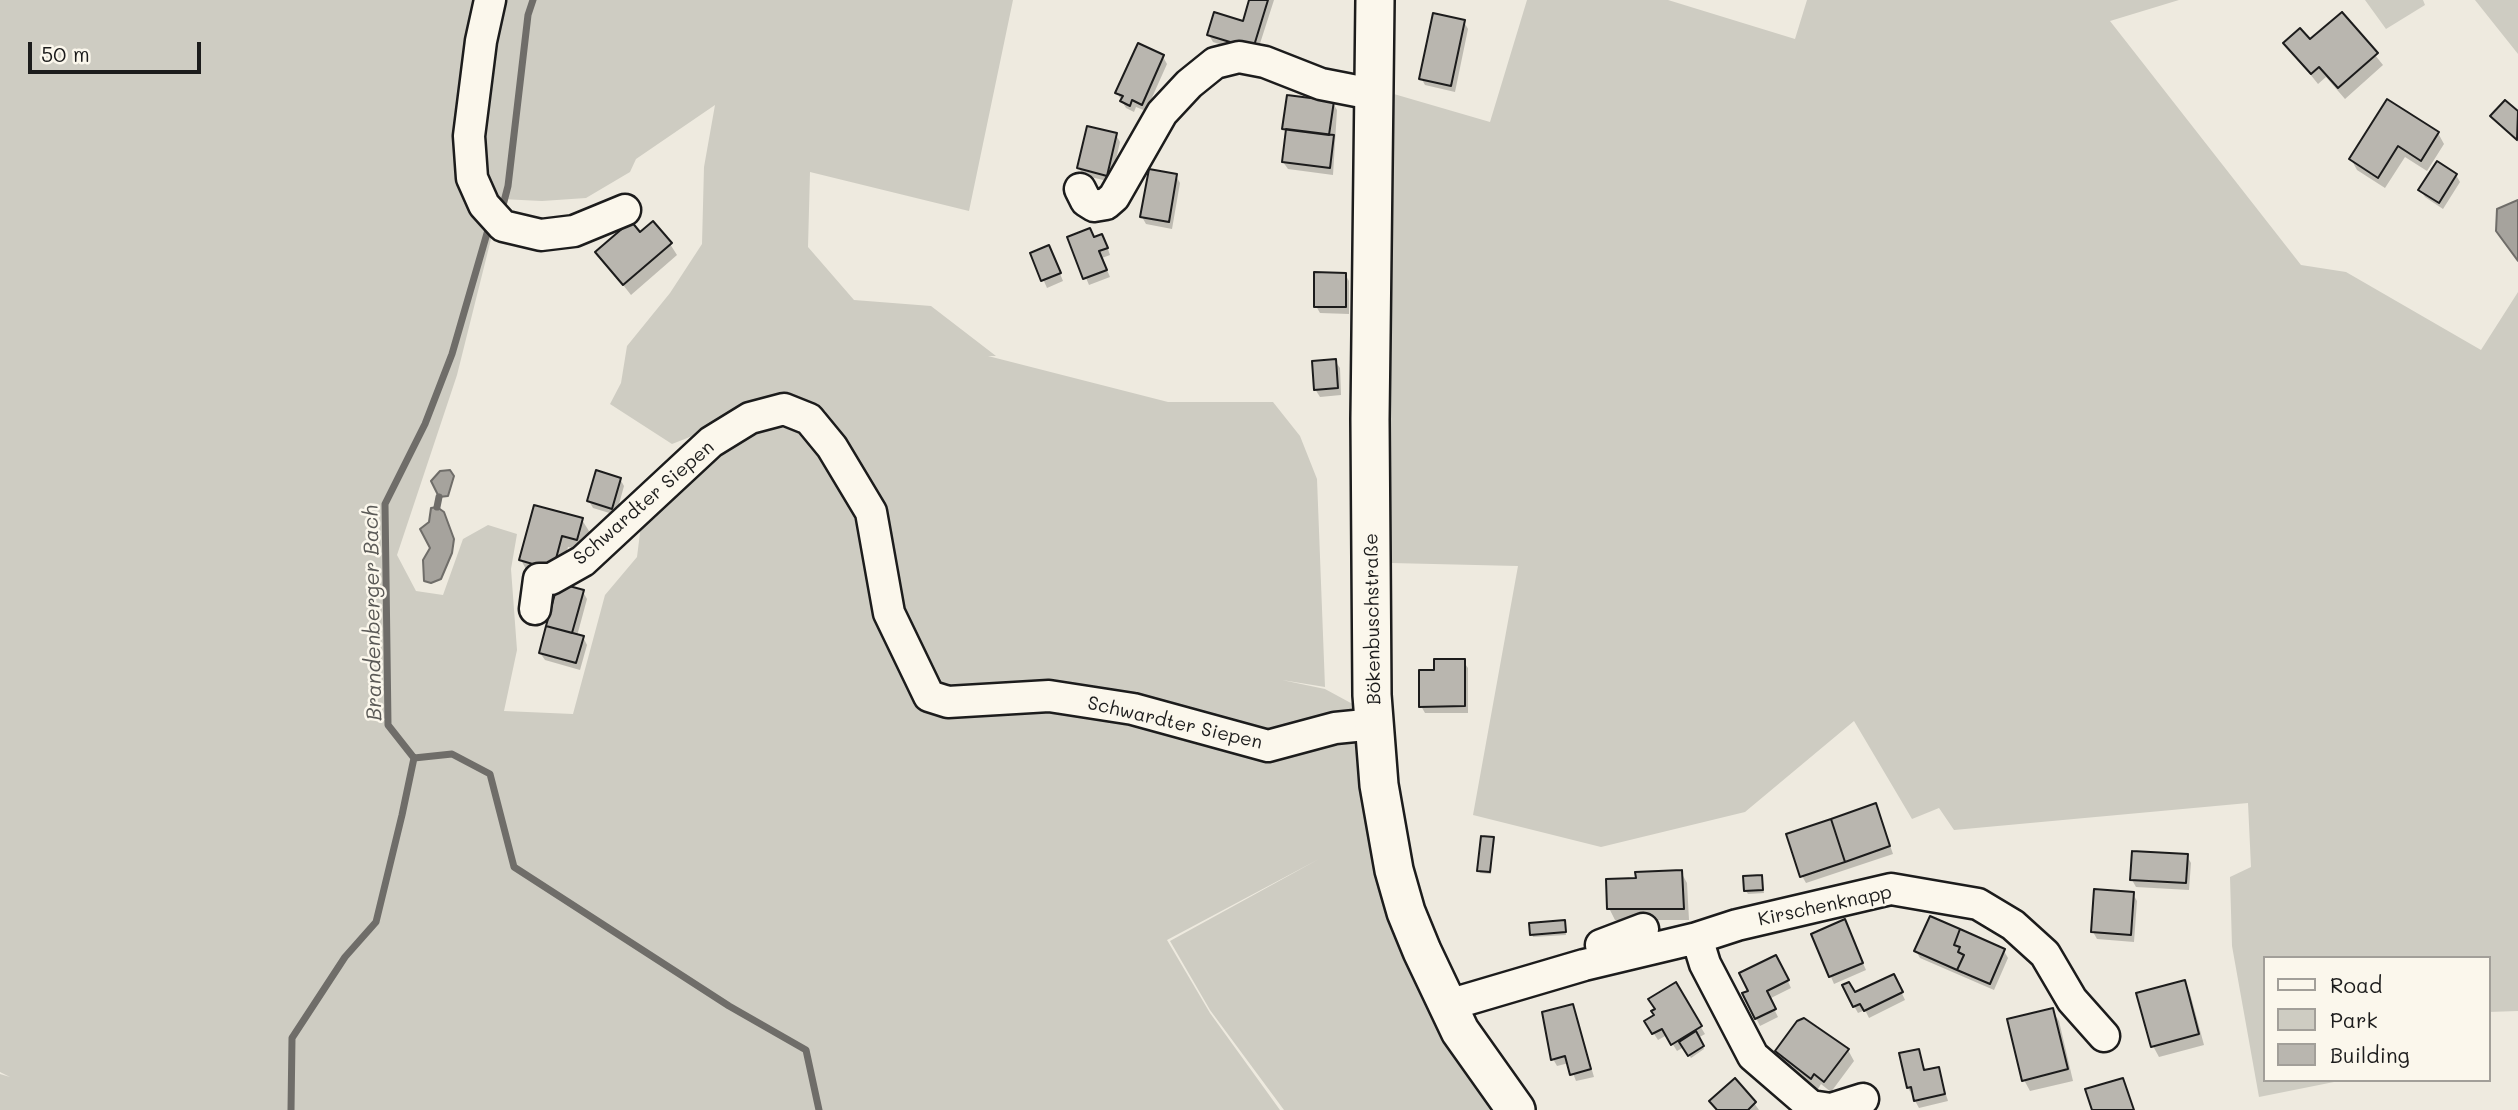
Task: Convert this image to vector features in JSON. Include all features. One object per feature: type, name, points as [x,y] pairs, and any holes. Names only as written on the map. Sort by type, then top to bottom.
[{"type":"main road","name":"Bökenbuschstraße","points":[[1375,0],[1370,419],[1375,724],[1379,785],[1394,870],[1406,912],[1442,999],[1516,1110]]},
{"type":"street","points":[[490,0],[481,41],[469,136],[472,178],[484,205],[503,226],[541,235],[574,231],[625,210]]},
{"type":"street","points":[[1080,189],[1086,201],[1094,206],[1106,204],[1114,197],[1162,113],[1189,83],[1215,63],[1239,57],[1265,62],[1321,84],[1372,94]]},
{"type":"street","name":"Schwardter Siepen","points":[[535,609],[539,579],[551,579],[583,561],[711,442],[750,418],[784,409],[809,419],[832,447],[871,512],[889,613],[929,696],[948,702],[1049,696],[1133,709],[1268,746],[1335,727],[1375,724]]},
{"type":"street","name":"Kirschenknapp","points":[[1442,999],[1891,889],[1978,904],[2014,925],[2045,954],[2072,1000],[2104,1036]]},
{"type":"street","points":[[1442,999],[1643,929]]},
{"type":"street","points":[[1697,938],[1705,964],[1753,1056],[1811,1106],[1831,1108],[1863,1099]]},
{"type":"green space","points":[[0,0],[1013,0],[969,211],[810,172],[808,247],[854,300],[931,306],[996,356],[988,356],[1168,402],[1273,402],[1300,436],[1317,479],[1325,687],[1282,680],[1325,689],[1360,708],[1371,831],[1500,1110],[1284,1110],[1210,1010],[1170,941],[1319,859],[1167,940],[1210,1013],[1280,1110],[0,1110],[0,1074],[10,1077],[0,1072]],"holes":[[[715,105],[704,167],[702,244],[670,293],[627,346],[621,383],[610,404],[672,444],[784,400],[826,411],[808,427],[783,417],[719,444],[642,517],[637,557],[605,595],[573,714],[504,711],[517,650],[511,569],[517,534],[488,525],[463,539],[443,595],[416,591],[397,555],[457,375],[501,199],[542,201],[586,198],[630,172],[636,159]]]},
{"type":"green space","points":[[1527,0],[1668,0],[1795,39],[1807,0],[2179,0],[2110,21],[2301,265],[2346,272],[2481,350],[2518,292],[2518,1011],[2490,1012],[2490,956],[2262,956],[2262,1082],[2334,1082],[2259,1097],[2232,946],[2230,877],[2251,867],[2248,803],[1954,830],[1939,808],[1912,819],[1854,721],[1745,812],[1601,847],[1473,815],[1518,566],[1391,563],[1387,92],[1490,122]]},
{"type":"green space","points":[[2365,0],[2423,0],[2425,5],[2386,29]]},
{"type":"green space","points":[[2475,0],[2518,0],[2518,54]]},
{"type":"shaded area","points":[[2518,200],[2518,261],[2496,231],[2497,209]]},
{"type":"shaded area","points":[[450,470],[454,476],[448,496],[439,497],[431,481],[440,471]]},
{"type":"shaded area","points":[[437,507],[444,512],[454,539],[452,553],[441,579],[431,583],[424,581],[423,560],[430,548],[420,529],[429,522],[431,508]]},
{"type":"building","points":[[1249,0],[1268,0],[1253,49],[1207,35],[1214,12],[1243,21]]},
{"type":"building","points":[[2342,12],[2378,53],[2338,88],[2319,67],[2311,74],[2283,43],[2300,28],[2310,39]]},
{"type":"building","points":[[1433,13],[1465,20],[1451,86],[1419,79]]},
{"type":"building","points":[[1138,43],[1164,55],[1142,105],[1132,100],[1130,106],[1120,101],[1123,96],[1115,93]]},
{"type":"building","points":[[1287,95],[1334,101],[1329,135],[1282,129]]},
{"type":"building","points":[[2387,99],[2439,132],[2421,161],[2398,146],[2378,178],[2349,159]]},
{"type":"building","points":[[2505,100],[2518,111],[2517,140],[2490,116]]},
{"type":"building","points":[[1087,126],[1117,133],[1107,176],[1077,168]]},
{"type":"building","points":[[1286,129],[1334,135],[1330,168],[1282,162]]},
{"type":"building","points":[[2437,161],[2457,174],[2439,203],[2418,190]]},
{"type":"building","points":[[1149,169],[1177,174],[1169,222],[1140,217]]},
{"type":"building","points":[[631,221],[640,232],[653,221],[672,243],[623,285],[595,252]]},
{"type":"building","points":[[1090,228],[1094,237],[1102,234],[1108,248],[1099,251],[1107,270],[1083,279],[1067,237]]},
{"type":"building","points":[[1049,245],[1061,273],[1041,281],[1030,253]]},
{"type":"building","points":[[1314,272],[1346,273],[1346,307],[1314,307]]},
{"type":"building","points":[[1336,359],[1338,388],[1314,390],[1312,361]]},
{"type":"building","points":[[596,470],[621,478],[612,509],[587,501]]},
{"type":"building","points":[[534,505],[583,518],[577,540],[562,536],[553,570],[519,560]]},
{"type":"building","points":[[558,583],[584,590],[572,633],[546,626]]},
{"type":"building","points":[[546,626],[584,636],[576,663],[539,653]]},
{"type":"building","points":[[1434,659],[1465,659],[1465,706],[1419,707],[1419,670],[1434,670]]},
{"type":"building","points":[[1876,803],[1890,846],[1845,862],[1831,819]]},
{"type":"building","points":[[1831,819],[1845,862],[1800,877],[1786,834]]},
{"type":"building","points":[[1481,836],[1494,837],[1490,872],[1477,871]]},
{"type":"building","points":[[2132,851],[2188,854],[2186,883],[2130,880]]},
{"type":"building","points":[[1682,870],[1684,909],[1607,909],[1606,879],[1636,878],[1635,872]]},
{"type":"building","points":[[1762,875],[1763,890],[1744,891],[1743,876]]},
{"type":"building","points":[[2094,889],[2134,892],[2131,935],[2091,932]]},
{"type":"building","points":[[1930,916],[1960,929],[1954,945],[1960,947],[1958,952],[1964,955],[1957,970],[1914,951]]},
{"type":"building","points":[[1845,919],[1863,963],[1829,977],[1811,934]]},
{"type":"building","points":[[1565,920],[1566,932],[1530,935],[1529,923]]},
{"type":"building","points":[[1960,929],[2005,949],[1990,984],[1957,970],[1964,955],[1958,952],[1960,947],[1954,945]]},
{"type":"building","points":[[1776,955],[1789,980],[1767,991],[1776,1009],[1755,1019],[1742,993],[1748,991],[1739,973]]},
{"type":"building","points":[[1894,974],[1903,992],[1864,1011],[1860,1004],[1853,1007],[1842,985],[1849,982],[1855,992]]},
{"type":"building","points":[[2185,980],[2199,1034],[2151,1047],[2136,993]]},
{"type":"building","points":[[1676,982],[1702,1026],[1671,1045],[1662,1029],[1652,1034],[1644,1021],[1654,1015],[1651,1011],[1655,1009],[1648,999]]},
{"type":"building","points":[[1573,1004],[1591,1069],[1570,1075],[1565,1056],[1551,1060],[1542,1012]]},
{"type":"building","points":[[2053,1008],[2068,1069],[2022,1081],[2007,1019]]},
{"type":"building","points":[[1804,1018],[1849,1049],[1824,1082],[1814,1074],[1811,1079],[1775,1051],[1797,1021]]},
{"type":"building","points":[[1696,1031],[1704,1046],[1688,1056],[1679,1042]]},
{"type":"building","points":[[1919,1049],[1924,1070],[1939,1067],[1945,1094],[1914,1101],[1911,1087],[1907,1088],[1899,1053]]},
{"type":"building","points":[[1735,1078],[1756,1102],[1748,1110],[1717,1110],[1709,1101]]},
{"type":"building","points":[[2123,1078],[2134,1110],[2092,1110],[2085,1089]]},
{"type":"waterway","name":"Brandenberger Bach","points":[[501,213],[508,186],[528,15],[533,0]]},
{"type":"waterway","name":"Brandenberger Bach","points":[[291,1110],[292,1038],[345,957],[376,922],[402,815],[414,758],[388,725],[385,504],[425,424],[452,354],[490,223]]},
{"type":"waterway","points":[[437,507],[439,497]]},
{"type":"waterway","points":[[414,758],[452,754],[490,774],[514,867],[729,1006],[806,1050],[819,1110]]}]
